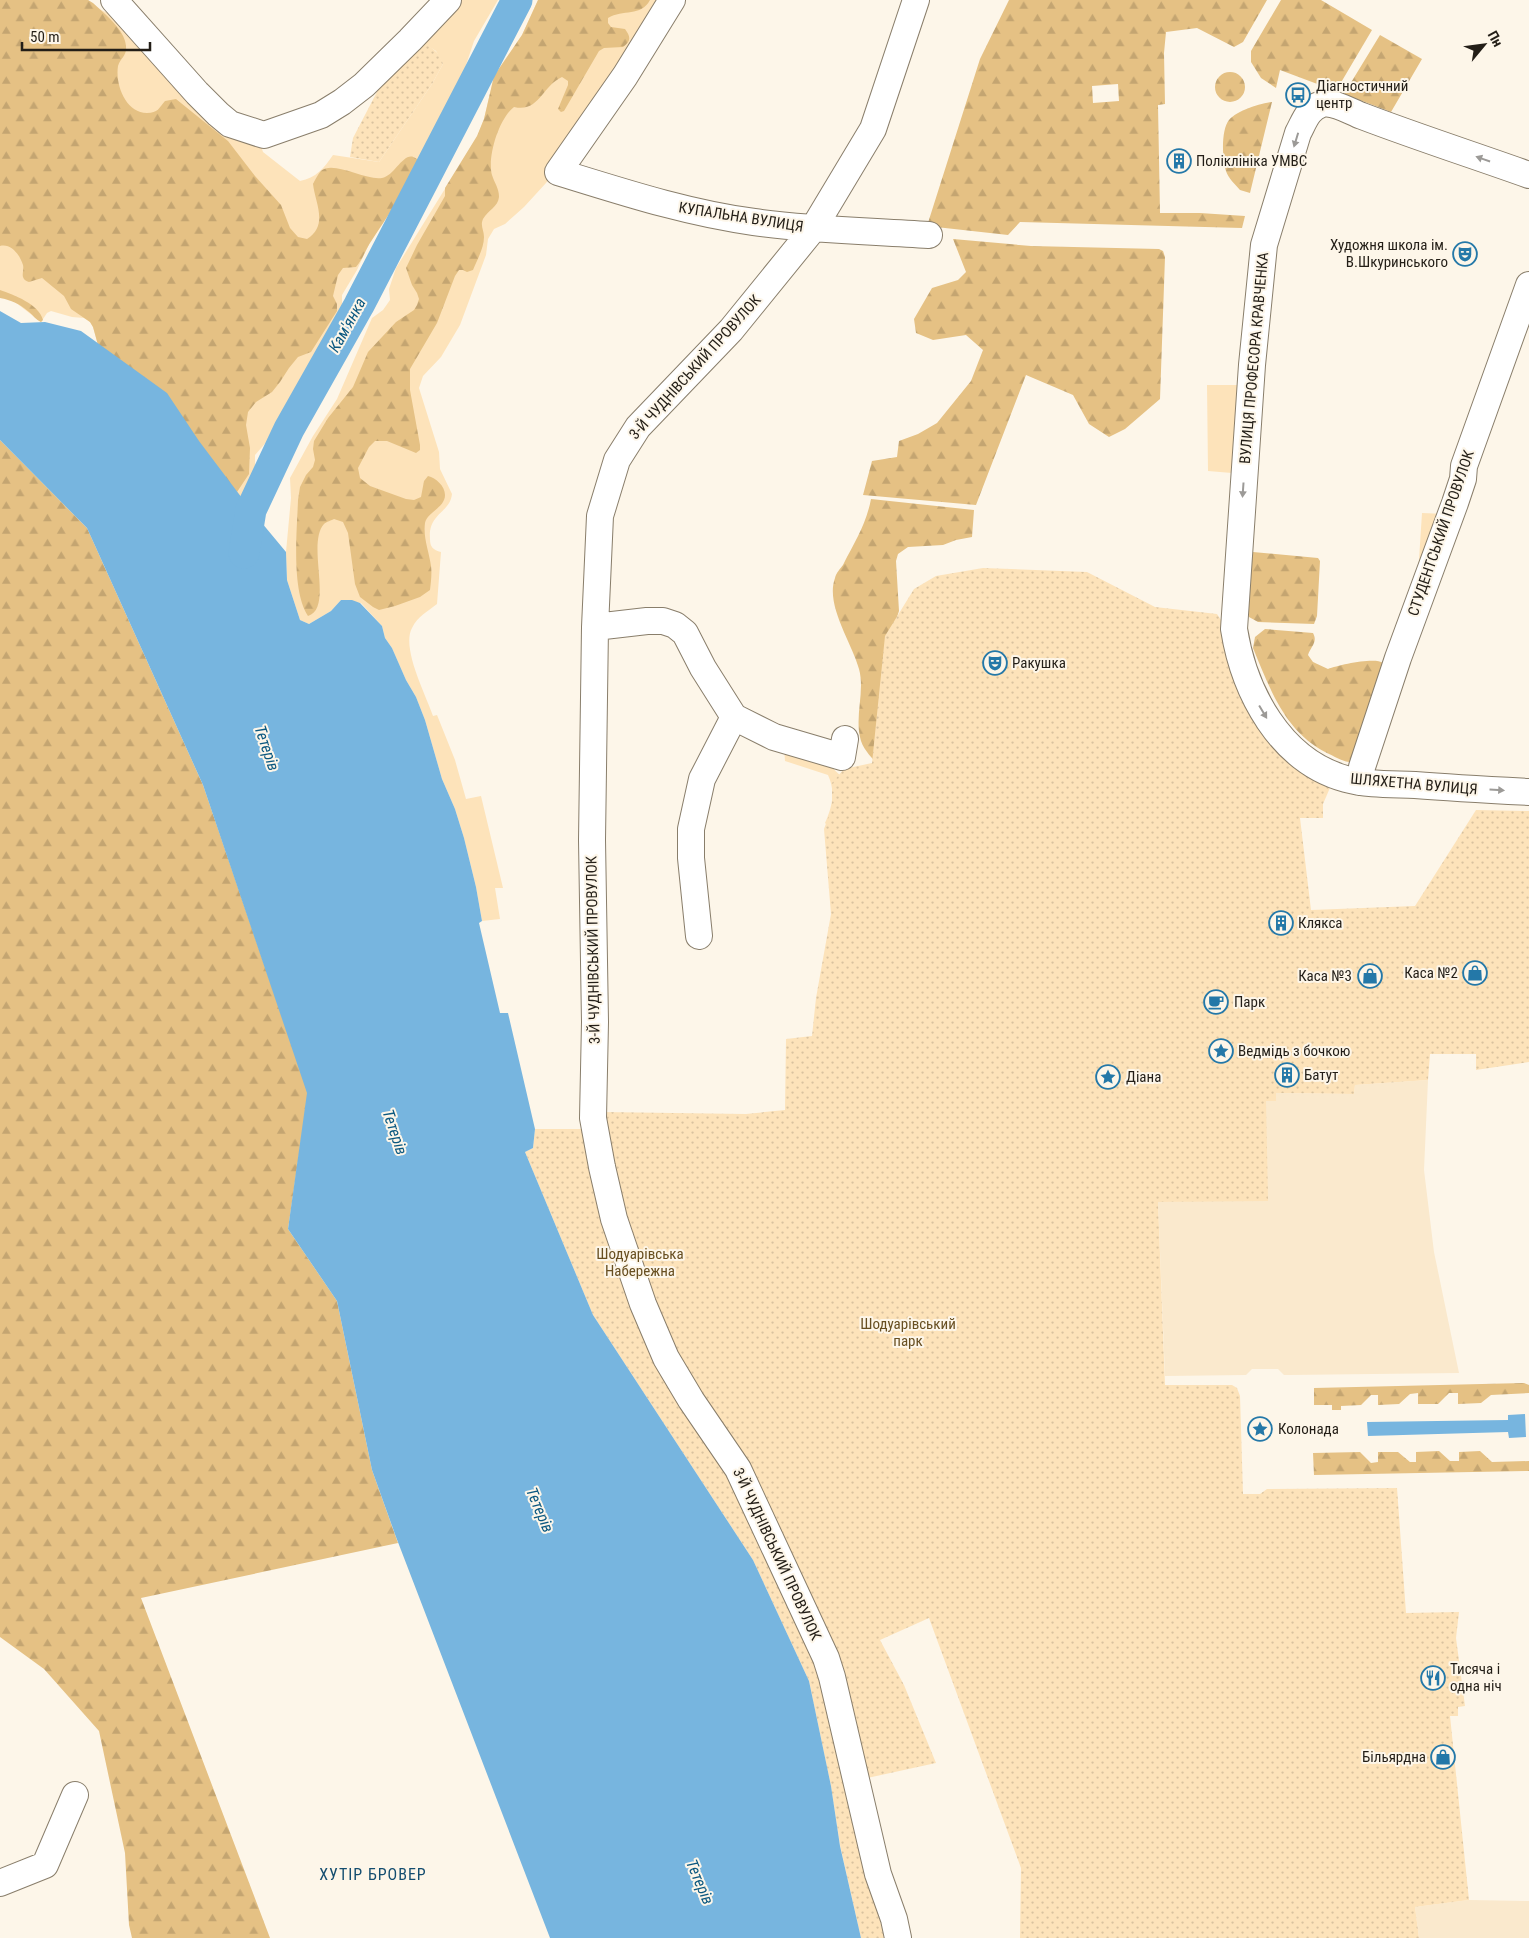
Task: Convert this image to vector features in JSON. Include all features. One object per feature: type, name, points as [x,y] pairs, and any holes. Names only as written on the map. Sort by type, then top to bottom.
[{"type":"street","points":[[114,0],[218,114],[230,124],[264,135],[321,115],[342,102],[364,85],[448,0]]},
{"type":"street","name":"КУПАЛЬНА ВУЛИЦЯ","points":[[672,0],[624,76],[558,172],[653,202],[752,222],[928,235]]},
{"type":"street","name":"3-Й ЧУДНІВСЬКИЙ ПРОВУЛОК","points":[[898,1938],[894,1919],[878,1874],[837,1696],[826,1658],[738,1469],[691,1400],[666,1358],[643,1304],[614,1219],[593,1118],[595,1022],[592,840],[595,627],[600,516],[621,452],[638,426],[731,330],[813,228],[873,129],[916,0]]},
{"type":"street","name":"ВУЛИЦЯ ПРОФЕСОРА КРАВЧЕНКА","points":[[1234,629],[1252,365],[1264,245],[1298,133],[1311,111],[1324,104],[1333,105],[1384,125],[1529,175]]},
{"type":"street","name":"СТУДЕНТСЬКИЙ ПРОВУЛОК","points":[[1360,782],[1362,767],[1398,658],[1455,503],[1463,479],[1464,466],[1529,285]]},
{"type":"street","points":[[595,627],[664,621],[685,633],[703,668],[734,717],[774,737],[842,757],[845,739]]},
{"type":"street","name":"ШЛЯХЕТНА ВУЛИЦЯ","points":[[1234,629],[1238,654],[1251,690],[1264,715],[1294,750],[1312,763],[1337,776],[1360,782],[1529,792]]},
{"type":"street","points":[[699,936],[691,858],[691,829],[702,779],[734,717]]},
{"type":"street","points":[[0,1883],[44,1865],[75,1795]]},
{"type":"shaded area","points":[[1428,1080],[1424,1170],[1434,1252],[1459,1373],[1284,1375],[1278,1369],[1252,1369],[1246,1375],[1165,1376],[1158,1202],[1190,1201],[1266,1147],[1266,1101],[1276,1093],[1354,1094],[1355,1085]]},
{"type":"shaded area","points":[[1469,1900],[1529,1901],[1529,1938],[1419,1938],[1415,1907]]},
{"type":"green space","points":[[0,0],[88,0],[99,9],[112,15],[264,143],[263,152],[300,181],[311,178],[319,172],[333,155],[379,162],[432,84],[443,64],[436,51],[420,41],[457,0],[498,0],[474,41],[464,71],[462,85],[432,150],[415,180],[396,203],[370,242],[357,270],[342,295],[342,315],[334,319],[324,338],[318,361],[308,384],[290,403],[269,439],[255,455],[255,466],[242,510],[98,345],[90,322],[84,318],[72,317],[51,311],[47,313],[41,322],[11,299],[0,298]]},
{"type":"green space","points":[[0,0],[88,0],[93,3],[116,26],[125,41],[126,50],[118,66],[118,81],[128,103],[140,112],[151,113],[158,110],[165,101],[176,99],[228,141],[255,176],[281,205],[290,228],[298,237],[307,239],[314,233],[317,227],[319,213],[313,184],[321,171],[326,168],[341,169],[367,177],[382,178],[392,172],[406,158],[416,158],[421,164],[414,180],[387,217],[356,267],[343,268],[338,275],[333,296],[337,304],[337,311],[311,352],[298,357],[272,392],[256,402],[248,412],[246,425],[250,448],[249,474],[237,492],[98,345],[90,322],[71,309],[64,296],[42,278],[29,282],[25,280],[23,278],[23,265],[20,257],[8,246],[0,246]]},
{"type":"green space","points":[[538,0],[669,0],[561,164],[524,207],[505,224],[494,229],[488,239],[486,255],[460,325],[441,357],[423,376],[419,388],[439,452],[440,469],[452,494],[430,530],[431,546],[441,552],[437,604],[414,624],[409,637],[410,647],[416,672],[433,716],[437,715],[455,760],[466,799],[481,796],[503,888],[495,888],[500,919],[482,921],[464,838],[455,809],[442,779],[425,720],[416,697],[406,680],[392,648],[385,638],[382,626],[361,603],[341,600],[331,611],[309,624],[300,620],[287,580],[286,552],[291,498],[290,478],[313,436],[337,399],[372,318],[383,310],[390,300],[389,289],[396,268],[477,137],[484,119],[494,76],[522,35]]},
{"type":"green space","points":[[538,0],[650,0],[642,9],[608,18],[608,23],[611,27],[625,29],[629,41],[623,47],[604,48],[599,51],[564,111],[561,112],[558,109],[568,85],[568,81],[562,77],[555,81],[535,103],[522,108],[514,107],[504,120],[499,129],[491,158],[492,175],[499,197],[497,203],[483,219],[484,241],[480,254],[473,270],[467,272],[459,270],[455,276],[437,323],[410,369],[410,390],[420,450],[416,453],[387,441],[375,441],[369,447],[358,468],[360,478],[370,486],[406,499],[414,500],[421,497],[424,481],[428,476],[442,486],[445,492],[444,499],[439,507],[426,519],[425,523],[425,539],[431,569],[430,590],[420,597],[395,606],[379,610],[373,607],[360,597],[355,584],[348,533],[343,522],[334,519],[324,524],[319,533],[319,601],[315,611],[308,616],[299,591],[297,576],[297,528],[300,487],[306,475],[313,467],[315,460],[314,441],[328,418],[353,387],[368,352],[396,322],[414,310],[417,305],[419,299],[406,268],[445,196],[445,188],[477,136],[484,119],[494,76],[522,35]]},
{"type":"green space","points":[[1009,0],[1267,0],[1243,42],[1234,47],[1197,28],[1166,32],[1164,53],[1165,104],[1158,105],[1160,213],[1245,216],[1242,228],[1020,222],[1008,235],[927,226],[980,59]],"holes":[[[1118,84],[1119,101],[1093,103],[1092,86]]]},
{"type":"green space","points":[[1281,0],[1321,0],[1372,30],[1336,91],[1280,70],[1276,88],[1261,78],[1251,62],[1251,51]]},
{"type":"green space","points":[[1380,35],[1422,59],[1391,112],[1344,94]]},
{"type":"green space","points":[[420,41],[437,53],[443,64],[432,84],[379,162],[350,157],[353,138],[379,88]]},
{"type":"green space","points":[[1230,72],[1236,73],[1244,81],[1244,93],[1236,101],[1230,102],[1224,101],[1216,93],[1215,87],[1216,81],[1224,73]]},
{"type":"green space","points":[[1272,102],[1250,193],[1240,190],[1226,171],[1223,144],[1226,125],[1232,117],[1243,111]]},
{"type":"green space","points":[[953,239],[1031,246],[1159,249],[1163,251],[1165,257],[1160,399],[1125,429],[1109,437],[1089,424],[1073,395],[1026,375],[976,505],[863,495],[872,461],[897,457],[899,441],[918,434],[937,423],[971,381],[983,350],[966,335],[933,340],[916,333],[914,319],[932,288],[958,280],[966,272]]},
{"type":"green space","points":[[0,290],[19,297],[37,309],[43,320],[39,321],[26,309],[12,301],[0,298]]},
{"type":"green space","points":[[1207,385],[1241,385],[1232,473],[1208,471]]},
{"type":"green space","points":[[0,440],[87,528],[203,785],[308,1093],[288,1229],[337,1301],[372,1470],[398,1543],[141,1598],[270,1938],[132,1938],[129,1925],[125,1853],[99,1731],[44,1669],[0,1637]]},
{"type":"green space","points":[[871,499],[974,510],[972,537],[943,545],[908,547],[898,554],[896,561],[899,611],[892,632],[881,768],[868,754],[861,741],[859,720],[861,677],[856,659],[836,612],[833,589],[836,574],[843,565],[863,525]]},
{"type":"green space","points":[[1422,513],[1446,514],[1418,575]]},
{"type":"green space","points":[[1253,552],[1318,558],[1320,561],[1317,616],[1314,624],[1258,622],[1249,617],[1247,611]]},
{"type":"green space","name":"Шодуарівський парк","points":[[983,568],[1087,572],[1155,607],[1217,614],[1225,626],[1235,664],[1332,783],[1323,804],[1323,818],[1300,818],[1311,910],[1415,906],[1476,810],[1529,811],[1529,1062],[1476,1070],[1476,1054],[1430,1054],[1428,1080],[1355,1085],[1354,1094],[1276,1093],[1276,1101],[1266,1101],[1268,1201],[1158,1202],[1165,1385],[1232,1385],[1237,1388],[1240,1396],[1243,1494],[1260,1494],[1267,1489],[1397,1488],[1406,1613],[1459,1612],[1456,1638],[1465,1706],[1458,1707],[1458,1716],[1450,1716],[1469,1900],[1415,1907],[1419,1938],[1020,1938],[1021,1868],[929,1618],[880,1640],[904,1685],[936,1763],[849,1782],[884,1938],[861,1938],[840,1845],[831,1786],[809,1681],[753,1560],[593,1315],[525,1152],[533,1148],[535,1129],[585,1129],[600,1112],[746,1114],[785,1110],[786,1039],[812,1036],[816,998],[831,914],[824,829],[832,807],[832,783],[844,769],[872,763],[885,636],[914,589],[936,576]]},
{"type":"green space","points":[[1265,629],[1313,633],[1314,642],[1308,655],[1313,662],[1328,669],[1365,661],[1379,661],[1383,663],[1352,759],[1349,762],[1343,761],[1312,744],[1300,734],[1281,708],[1253,648],[1255,637]]},
{"type":"green space","points":[[784,747],[825,761],[843,778],[828,826],[825,823],[830,811],[832,787],[828,775],[785,761]]},
{"type":"green space","points":[[1524,1383],[1529,1385],[1529,1393],[1491,1395],[1481,1403],[1458,1404],[1458,1393],[1449,1393],[1438,1404],[1418,1404],[1418,1393],[1410,1394],[1399,1404],[1378,1405],[1378,1395],[1371,1395],[1361,1405],[1341,1406],[1341,1410],[1332,1410],[1332,1405],[1314,1405],[1314,1388]]},
{"type":"green space","points":[[1439,1451],[1450,1461],[1459,1461],[1459,1452],[1480,1451],[1492,1462],[1529,1461],[1529,1471],[1314,1475],[1313,1453],[1360,1452],[1371,1463],[1378,1462],[1378,1452],[1398,1452],[1410,1462],[1416,1462],[1416,1452]]},
{"type":"water","name":"Тетерів","points":[[0,311],[21,323],[45,322],[81,331],[167,393],[199,441],[251,510],[286,552],[287,580],[300,620],[309,624],[331,611],[341,600],[352,600],[360,603],[382,626],[385,638],[392,648],[406,680],[416,697],[425,720],[442,779],[455,809],[464,838],[482,921],[479,923],[500,1013],[508,1013],[535,1129],[533,1148],[525,1152],[593,1315],[753,1560],[809,1681],[831,1786],[840,1846],[861,1938],[550,1938],[372,1470],[337,1301],[288,1229],[307,1093],[203,785],[87,528],[0,440]]},
{"type":"water","points":[[1525,1414],[1526,1437],[1509,1438],[1508,1432],[1368,1436],[1367,1422],[1508,1420],[1508,1415]]},
{"type":"waterway","name":"Кам'янка","points":[[244,553],[251,510],[289,429],[359,305],[517,0]]},
{"type":"place","name":"Діагностичний центр","points":[[1298,95]]},
{"type":"place","name":"Поліклініка УМВС","points":[[1179,161]]},
{"type":"place","name":"Художня школа ім. В.Шкуринського","points":[[1465,254]]},
{"type":"place","name":"Ракушка","points":[[995,663]]},
{"type":"place","name":"Клякса","points":[[1281,923]]},
{"type":"place","name":"Каса №2","points":[[1475,973]]},
{"type":"place","name":"Каса №3","points":[[1370,976]]},
{"type":"place","name":"Парк","points":[[1216,1002]]},
{"type":"place","name":"Ведмідь з бочкою","points":[[1221,1051]]},
{"type":"place","name":"Батут","points":[[1287,1075]]},
{"type":"place","name":"Діана","points":[[1108,1077]]},
{"type":"place","name":"Колонада","points":[[1260,1429]]},
{"type":"place","name":"Тисяча і одна ніч","points":[[1433,1678]]},
{"type":"place","name":"Більярдна","points":[[1443,1757]]},
{"type":"district","name":"ХУТІР БРОВЕР","points":[[373,1874]]},
{"type":"park label","name":"Шодуарівська Набережна","points":[[640,1262]]}]
